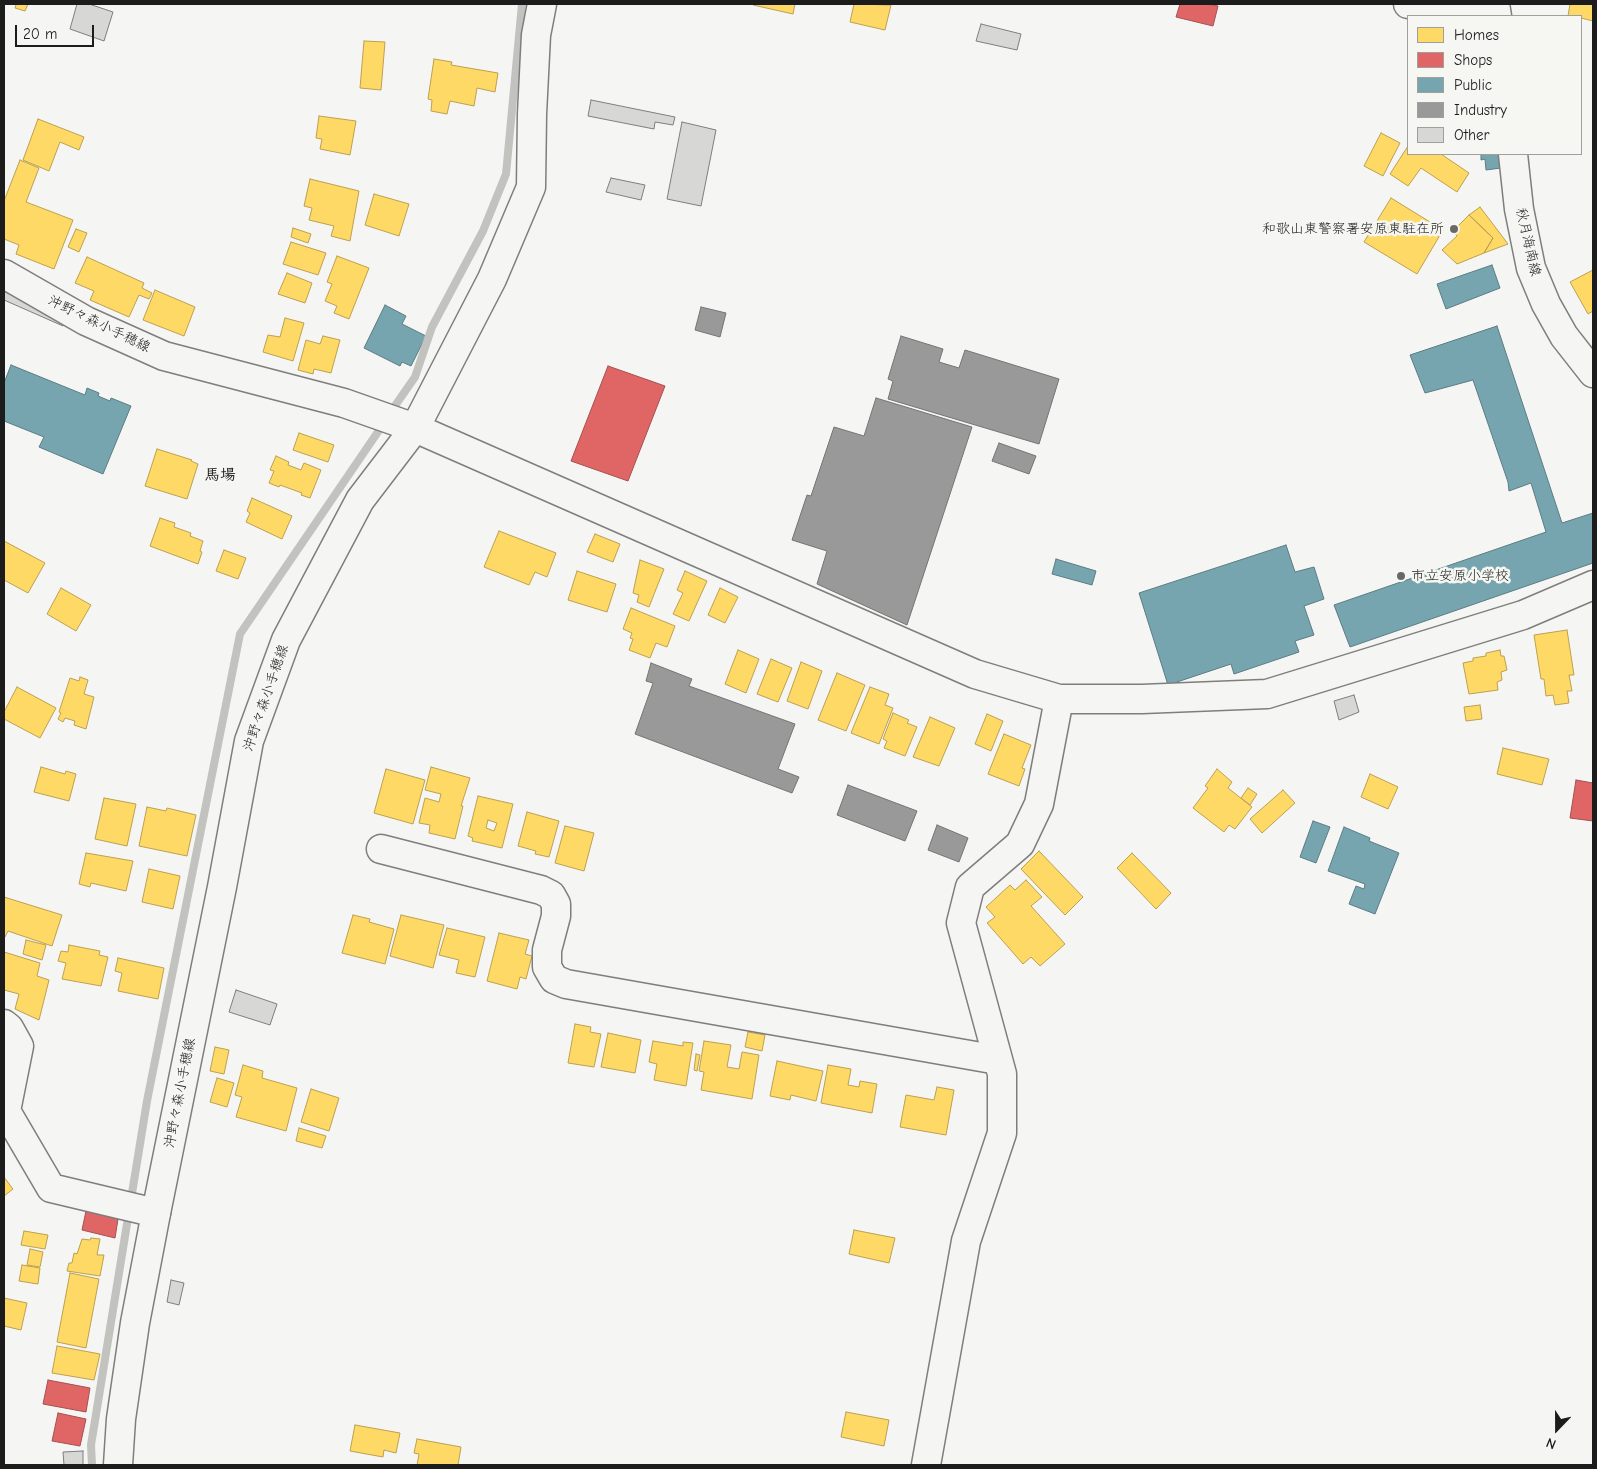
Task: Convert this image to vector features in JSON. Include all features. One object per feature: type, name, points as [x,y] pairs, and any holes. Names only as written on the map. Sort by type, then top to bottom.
[{"type":"street","points":[[542,4],[536,35],[532,114],[532,187],[492,279],[415,428],[976,674],[1059,698],[1142,699],[1266,694],[1523,615],[1593,584]]},
{"type":"street","points":[[1408,4],[1488,15]]},
{"type":"street","name":"秋月海南線","points":[[1513,155],[1519,209],[1531,268],[1546,304],[1564,336],[1593,373]]},
{"type":"street","name":"沖野々森小手穂線","points":[[4,274],[86,321],[164,356],[344,403],[415,428],[360,500],[300,613],[286,640],[249,741],[222,887],[156,1212],[124,1400],[118,1465]]},
{"type":"street","points":[[926,1465],[966,1240],[1002,1133],[1002,1074],[961,923],[970,887],[1020,844],[1039,804],[1059,698]]},
{"type":"street","points":[[381,849],[541,890],[551,895],[556,904],[556,916],[547,950],[547,967],[554,979],[566,984],[998,1060]]},
{"type":"street","points":[[4,1024],[9,1028],[19,1046],[6,1111],[51,1188],[156,1212]]},
{"type":"building: Homes","points":[[13,4],[28,4],[25,11],[15,8],[16,5]]},
{"type":"building: Homes","points":[[754,4],[795,4],[793,14]]},
{"type":"building: Homes","points":[[854,4],[891,5],[885,30],[850,22]]},
{"type":"building: Homes","points":[[1570,4],[1593,4],[1593,21],[1582,18],[1582,15],[1568,15]]},
{"type":"building: Homes","points":[[364,41],[385,42],[381,90],[360,88]]},
{"type":"building: Homes","points":[[434,59],[452,62],[451,65],[498,73],[495,92],[477,88],[474,106],[450,101],[447,114],[431,111],[432,100],[428,99]]},
{"type":"building: Homes","points":[[319,116],[356,121],[350,155],[320,149],[322,139],[316,138]]},
{"type":"building: Homes","points":[[38,119],[84,137],[79,150],[60,142],[49,171],[23,160]]},
{"type":"building: Homes","points":[[1381,133],[1400,143],[1383,176],[1364,166]]},
{"type":"building: Homes","points":[[1407,148],[1407,155],[1442,155],[1469,173],[1457,192],[1421,168],[1408,186],[1390,174]]},
{"type":"building: Homes","points":[[20,160],[39,168],[26,202],[73,220],[54,269],[16,254],[19,245],[4,239],[4,201]]},
{"type":"building: Homes","points":[[310,179],[359,191],[350,241],[331,236],[334,226],[309,220],[312,208],[304,206]]},
{"type":"building: Homes","points":[[374,194],[409,204],[399,236],[365,225]]},
{"type":"building: Homes","points":[[1391,198],[1443,230],[1417,274],[1364,242]]},
{"type":"building: Homes","points":[[1480,207],[1508,244],[1484,253],[1493,238],[1469,215]]},
{"type":"building: Homes","points":[[1469,215],[1493,238],[1484,253],[1457,264],[1442,250],[1457,236],[1453,231]]},
{"type":"building: Homes","points":[[293,228],[311,234],[308,243],[291,237]]},
{"type":"building: Homes","points":[[76,229],[87,233],[79,252],[68,247]]},
{"type":"building: Homes","points":[[291,242],[326,253],[318,275],[283,264]]},
{"type":"building: Homes","points":[[337,256],[369,268],[349,319],[334,313],[337,306],[325,301],[332,284],[327,282]]},
{"type":"building: Homes","points":[[87,257],[144,283],[142,288],[152,293],[149,299],[139,295],[129,317],[90,300],[94,291],[75,283]]},
{"type":"building: Homes","points":[[1593,270],[1593,311],[1588,314],[1570,282]]},
{"type":"building: Homes","points":[[287,273],[312,283],[305,303],[278,294]]},
{"type":"building: Homes","points":[[155,290],[195,307],[184,336],[143,320]]},
{"type":"building: Homes","points":[[285,318],[304,323],[293,361],[263,352],[268,335],[280,337]]},
{"type":"building: Homes","points":[[323,336],[340,340],[331,373],[314,369],[313,374],[298,370],[306,340],[320,344]]},
{"type":"building: Homes","points":[[299,433],[334,445],[328,462],[293,450]]},
{"type":"building: Homes","points":[[157,449],[192,460],[198,464],[187,499],[145,486]]},
{"type":"building: Homes","points":[[276,456],[289,462],[288,465],[301,470],[304,463],[321,470],[310,498],[301,495],[302,493],[269,483],[274,471],[270,470]]},
{"type":"building: Homes","points":[[252,498],[292,516],[282,539],[246,522],[250,513],[247,511]]},
{"type":"building: Homes","points":[[160,518],[175,523],[174,527],[191,533],[190,536],[203,541],[198,564],[150,546]]},
{"type":"building: Homes","points":[[499,531],[556,553],[547,577],[535,572],[529,585],[484,567]]},
{"type":"building: Homes","points":[[595,534],[620,544],[613,562],[587,552]]},
{"type":"building: Homes","points":[[4,541],[45,563],[28,593],[4,580]]},
{"type":"building: Homes","points":[[224,550],[246,558],[238,579],[216,571]]},
{"type":"building: Homes","points":[[640,560],[664,569],[649,607],[637,602],[639,595],[633,593]]},
{"type":"building: Homes","points":[[577,571],[616,584],[607,612],[568,600]]},
{"type":"building: Homes","points":[[685,571],[707,581],[689,621],[673,614],[683,593],[677,590]]},
{"type":"building: Homes","points":[[61,588],[91,605],[76,631],[47,614]]},
{"type":"building: Homes","points":[[720,588],[738,597],[725,623],[708,615]]},
{"type":"building: Homes","points":[[631,608],[675,626],[667,647],[656,643],[650,658],[629,650],[633,639],[630,638],[632,633],[623,629]]},
{"type":"building: Homes","points":[[1567,630],[1574,675],[1569,675],[1572,691],[1567,691],[1569,703],[1555,705],[1553,695],[1546,696],[1544,679],[1541,679],[1534,635]]},
{"type":"building: Homes","points":[[738,650],[759,659],[746,693],[725,684]]},
{"type":"building: Homes","points":[[1500,650],[1501,656],[1504,656],[1507,670],[1501,672],[1502,680],[1497,682],[1498,690],[1469,694],[1463,663],[1473,661],[1473,658],[1486,656],[1486,653]]},
{"type":"building: Homes","points":[[771,659],[792,668],[778,702],[757,694]]},
{"type":"building: Homes","points":[[801,662],[822,671],[808,709],[787,701]]},
{"type":"building: Homes","points":[[837,673],[865,685],[846,731],[818,720]]},
{"type":"building: Homes","points":[[80,677],[88,680],[84,694],[94,697],[86,729],[74,725],[75,721],[65,718],[63,722],[58,719],[70,678],[79,681]]},
{"type":"building: Homes","points":[[17,687],[56,708],[40,738],[4,719],[4,712]]},
{"type":"building: Homes","points":[[870,687],[889,694],[885,705],[893,708],[879,744],[851,733]]},
{"type":"building: Homes","points":[[1480,705],[1482,719],[1466,721],[1464,707]]},
{"type":"building: Homes","points":[[893,713],[909,720],[907,723],[917,727],[905,756],[884,748],[887,741],[883,739]]},
{"type":"building: Homes","points":[[987,714],[1003,721],[991,751],[975,744]]},
{"type":"building: Homes","points":[[930,717],[955,728],[939,766],[913,757]]},
{"type":"building: Homes","points":[[1004,734],[1031,745],[1022,768],[1025,769],[1019,786],[988,774]]},
{"type":"building: Homes","points":[[1503,748],[1549,759],[1542,785],[1497,774]]},
{"type":"building: Homes","points":[[41,767],[65,774],[66,771],[76,774],[69,801],[34,792]]},
{"type":"building: Homes","points":[[431,767],[470,778],[461,806],[463,806],[455,839],[429,833],[430,825],[419,823],[425,798],[439,802],[441,794],[425,790]]},
{"type":"building: Homes","points":[[386,769],[425,780],[413,824],[374,813]]},
{"type":"building: Homes","points":[[1217,769],[1232,782],[1228,788],[1252,807],[1235,829],[1229,825],[1224,832],[1193,808],[1208,788],[1205,786]]},
{"type":"building: Homes","points":[[1370,774],[1398,787],[1388,809],[1361,797]]},
{"type":"building: Homes","points":[[1248,788],[1257,794],[1250,805],[1241,798]]},
{"type":"building: Homes","points":[[1283,790],[1295,803],[1262,833],[1250,819]]},
{"type":"building: Homes","points":[[478,796],[513,804],[502,848],[472,841],[473,838],[468,836]],"holes":[[[488,820],[497,823],[494,831],[486,828]]]},
{"type":"building: Homes","points":[[104,798],[136,804],[127,846],[95,839]]},
{"type":"building: Homes","points":[[147,807],[166,811],[167,808],[196,815],[187,856],[139,846]]},
{"type":"building: Homes","points":[[527,812],[559,821],[549,857],[535,854],[536,851],[518,846]]},
{"type":"building: Homes","points":[[565,826],[594,833],[584,871],[555,863]]},
{"type":"building: Homes","points":[[1039,851],[1083,897],[1065,915],[1021,869]]},
{"type":"building: Homes","points":[[86,853],[133,861],[126,891],[91,883],[90,887],[79,884]]},
{"type":"building: Homes","points":[[1132,853],[1171,893],[1156,909],[1117,868]]},
{"type":"building: Homes","points":[[149,869],[180,876],[173,909],[142,902]]},
{"type":"building: Homes","points":[[1026,880],[1042,897],[1031,906],[1065,944],[1040,966],[1031,957],[1023,964],[987,923],[995,917],[986,907],[1010,885],[1015,890]]},
{"type":"building: Homes","points":[[4,897],[62,915],[52,946],[8,931],[4,936]]},
{"type":"building: Homes","points":[[353,915],[370,919],[369,922],[394,929],[385,964],[342,953]]},
{"type":"building: Homes","points":[[401,915],[444,925],[433,968],[390,956]]},
{"type":"building: Homes","points":[[447,928],[485,937],[475,977],[456,973],[459,960],[439,955]]},
{"type":"building: Homes","points":[[499,933],[529,940],[525,954],[532,956],[526,979],[520,977],[517,989],[487,981]]},
{"type":"building: Homes","points":[[26,940],[46,945],[42,960],[23,954]]},
{"type":"building: Homes","points":[[69,945],[100,951],[99,955],[108,957],[101,986],[62,979],[66,963],[58,961],[61,951],[68,952]]},
{"type":"building: Homes","points":[[4,952],[40,963],[37,976],[49,980],[39,1020],[15,1009],[19,994],[4,990]]},
{"type":"building: Homes","points":[[118,958],[164,968],[158,999],[118,991],[122,973],[115,971]]},
{"type":"building: Homes","points":[[575,1024],[591,1027],[590,1032],[601,1034],[594,1067],[568,1063]]},
{"type":"building: Homes","points":[[748,1032],[765,1035],[762,1051],[745,1047]]},
{"type":"building: Homes","points":[[608,1033],[641,1040],[635,1073],[601,1067]]},
{"type":"building: Homes","points":[[653,1041],[683,1046],[683,1042],[693,1043],[686,1086],[654,1080],[657,1064],[649,1062]]},
{"type":"building: Homes","points":[[704,1041],[731,1045],[727,1067],[739,1069],[742,1052],[759,1055],[752,1099],[701,1090],[704,1072],[699,1071]]},
{"type":"building: Homes","points":[[215,1047],[229,1050],[224,1074],[210,1071]]},
{"type":"building: Homes","points":[[696,1054],[700,1055],[697,1071],[694,1070]]},
{"type":"building: Homes","points":[[777,1061],[823,1071],[816,1101],[791,1095],[790,1100],[770,1096]]},
{"type":"building: Homes","points":[[243,1065],[263,1071],[262,1078],[297,1088],[286,1131],[236,1117],[242,1097],[235,1095]]},
{"type":"building: Homes","points":[[828,1065],[851,1069],[848,1085],[859,1087],[860,1081],[877,1084],[872,1113],[821,1103]]},
{"type":"building: Homes","points":[[217,1078],[234,1083],[227,1107],[210,1102]]},
{"type":"building: Homes","points":[[937,1087],[954,1090],[946,1135],[900,1127],[906,1095],[934,1100]]},
{"type":"building: Homes","points":[[311,1089],[339,1098],[329,1131],[301,1122]]},
{"type":"building: Homes","points":[[299,1128],[326,1136],[322,1148],[296,1141]]},
{"type":"building: Homes","points":[[4,1177],[13,1189],[4,1196]]},
{"type":"building: Homes","points":[[854,1230],[895,1238],[889,1263],[849,1254]]},
{"type":"building: Homes","points":[[24,1231],[48,1235],[45,1249],[21,1245]]},
{"type":"building: Homes","points":[[91,1238],[100,1239],[97,1255],[104,1255],[100,1276],[67,1271],[69,1263],[72,1263],[74,1253],[77,1254],[82,1239],[90,1240]]},
{"type":"building: Homes","points":[[30,1249],[43,1252],[40,1267],[27,1265]]},
{"type":"building: Homes","points":[[22,1265],[40,1268],[38,1284],[19,1281]]},
{"type":"building: Homes","points":[[70,1273],[99,1279],[86,1348],[57,1342]]},
{"type":"building: Homes","points":[[4,1298],[27,1303],[21,1330],[4,1326]]},
{"type":"building: Homes","points":[[57,1346],[100,1354],[94,1380],[52,1373]]},
{"type":"building: Homes","points":[[846,1412],[889,1420],[884,1446],[841,1437]]},
{"type":"building: Homes","points":[[355,1425],[400,1433],[396,1453],[384,1450],[383,1457],[350,1451]]},
{"type":"building: Homes","points":[[417,1439],[461,1447],[458,1465],[417,1465],[419,1454],[414,1453]]},
{"type":"building: Shops","points":[[1180,4],[1209,4],[1218,6],[1213,26],[1176,17]]},
{"type":"building: Shops","points":[[608,366],[665,386],[628,481],[571,461]]},
{"type":"building: Shops","points":[[1576,780],[1593,783],[1593,821],[1570,818]]},
{"type":"building: Shops","points":[[86,1211],[118,1219],[115,1238],[82,1230]]},
{"type":"building: Shops","points":[[48,1380],[90,1388],[86,1412],[43,1404]]},
{"type":"building: Shops","points":[[58,1413],[86,1419],[80,1446],[52,1441]]},
{"type":"building: Public","points":[[1481,155],[1499,155],[1501,168],[1486,170],[1485,159],[1481,160]]},
{"type":"building: Public","points":[[1492,265],[1500,288],[1446,309],[1437,284]]},
{"type":"building: Public","points":[[385,305],[406,316],[402,324],[426,336],[411,366],[402,362],[400,366],[364,348]]},
{"type":"building: Public","name":"市立安原小学校","points":[[1497,326],[1562,523],[1593,513],[1593,563],[1350,647],[1334,605],[1546,532],[1531,483],[1509,491],[1508,482],[1473,380],[1425,393],[1410,355]]},
{"type":"building: Public","points":[[11,365],[85,395],[87,388],[99,393],[98,396],[110,401],[111,398],[131,406],[103,474],[39,447],[44,437],[4,421],[4,383]]},
{"type":"building: Public","points":[[1286,545],[1295,572],[1314,567],[1324,599],[1304,606],[1314,635],[1295,641],[1299,652],[1234,674],[1231,664],[1168,685],[1139,593]]},
{"type":"building: Public","points":[[1056,559],[1096,571],[1092,585],[1052,574]]},
{"type":"building: Public","points":[[1313,821],[1330,827],[1316,863],[1300,857]]},
{"type":"building: Public","points":[[1344,827],[1370,838],[1369,841],[1399,853],[1375,914],[1349,904],[1356,886],[1364,889],[1365,884],[1328,871]]},
{"type":"building: Industry","points":[[701,307],[726,313],[720,337],[695,330]]},
{"type":"building: Industry","points":[[901,336],[943,349],[939,362],[959,368],[965,350],[1059,379],[1039,444],[888,399],[893,381],[888,379]]},
{"type":"building: Industry","points":[[876,398],[972,427],[907,625],[817,584],[827,551],[792,540],[807,495],[811,496],[834,427],[864,436]]},
{"type":"building: Industry","points":[[999,443],[1036,456],[1029,474],[992,461]]},
{"type":"building: Industry","points":[[651,663],[692,679],[689,686],[795,724],[778,769],[799,777],[792,793],[635,734],[653,683],[646,681]]},
{"type":"building: Industry","points":[[848,785],[917,811],[905,841],[837,815]]},
{"type":"building: Industry","points":[[937,825],[968,838],[959,862],[928,850]]},
{"type":"building: Other","points":[[77,4],[89,4],[113,12],[104,41],[70,29]]},
{"type":"building: Other","points":[[981,24],[1021,34],[1017,50],[976,41]]},
{"type":"building: Other","points":[[591,100],[675,117],[673,125],[655,122],[654,129],[588,116]]},
{"type":"building: Other","points":[[682,122],[716,130],[701,206],[667,199]]},
{"type":"building: Other","points":[[611,178],[645,185],[641,200],[606,192]]},
{"type":"building: Other","points":[[4,291],[67,319],[63,326],[4,300]]},
{"type":"building: Other","points":[[1354,695],[1359,712],[1339,720],[1334,701]]},
{"type":"building: Other","points":[[236,990],[277,1004],[270,1025],[229,1012]]},
{"type":"building: Other","points":[[171,1280],[184,1283],[179,1305],[167,1302]]},
{"type":"building: Other","points":[[83,1451],[83,1465],[64,1465],[63,1452]]},
{"type":"waterway","points":[[390,413],[415,377],[432,327],[483,231],[506,174],[522,4]]},
{"type":"waterway","points":[[92,1465],[91,1445],[147,1101],[240,634],[384,423]]},
{"type":"place","name":"和歌山東警察署安原東駐在所","points":[[1454,229]]},
{"type":"place","name":"市立安原小学校","points":[[1401,576]]},
{"type":"district","name":"馬場","points":[[220,475]]}]
